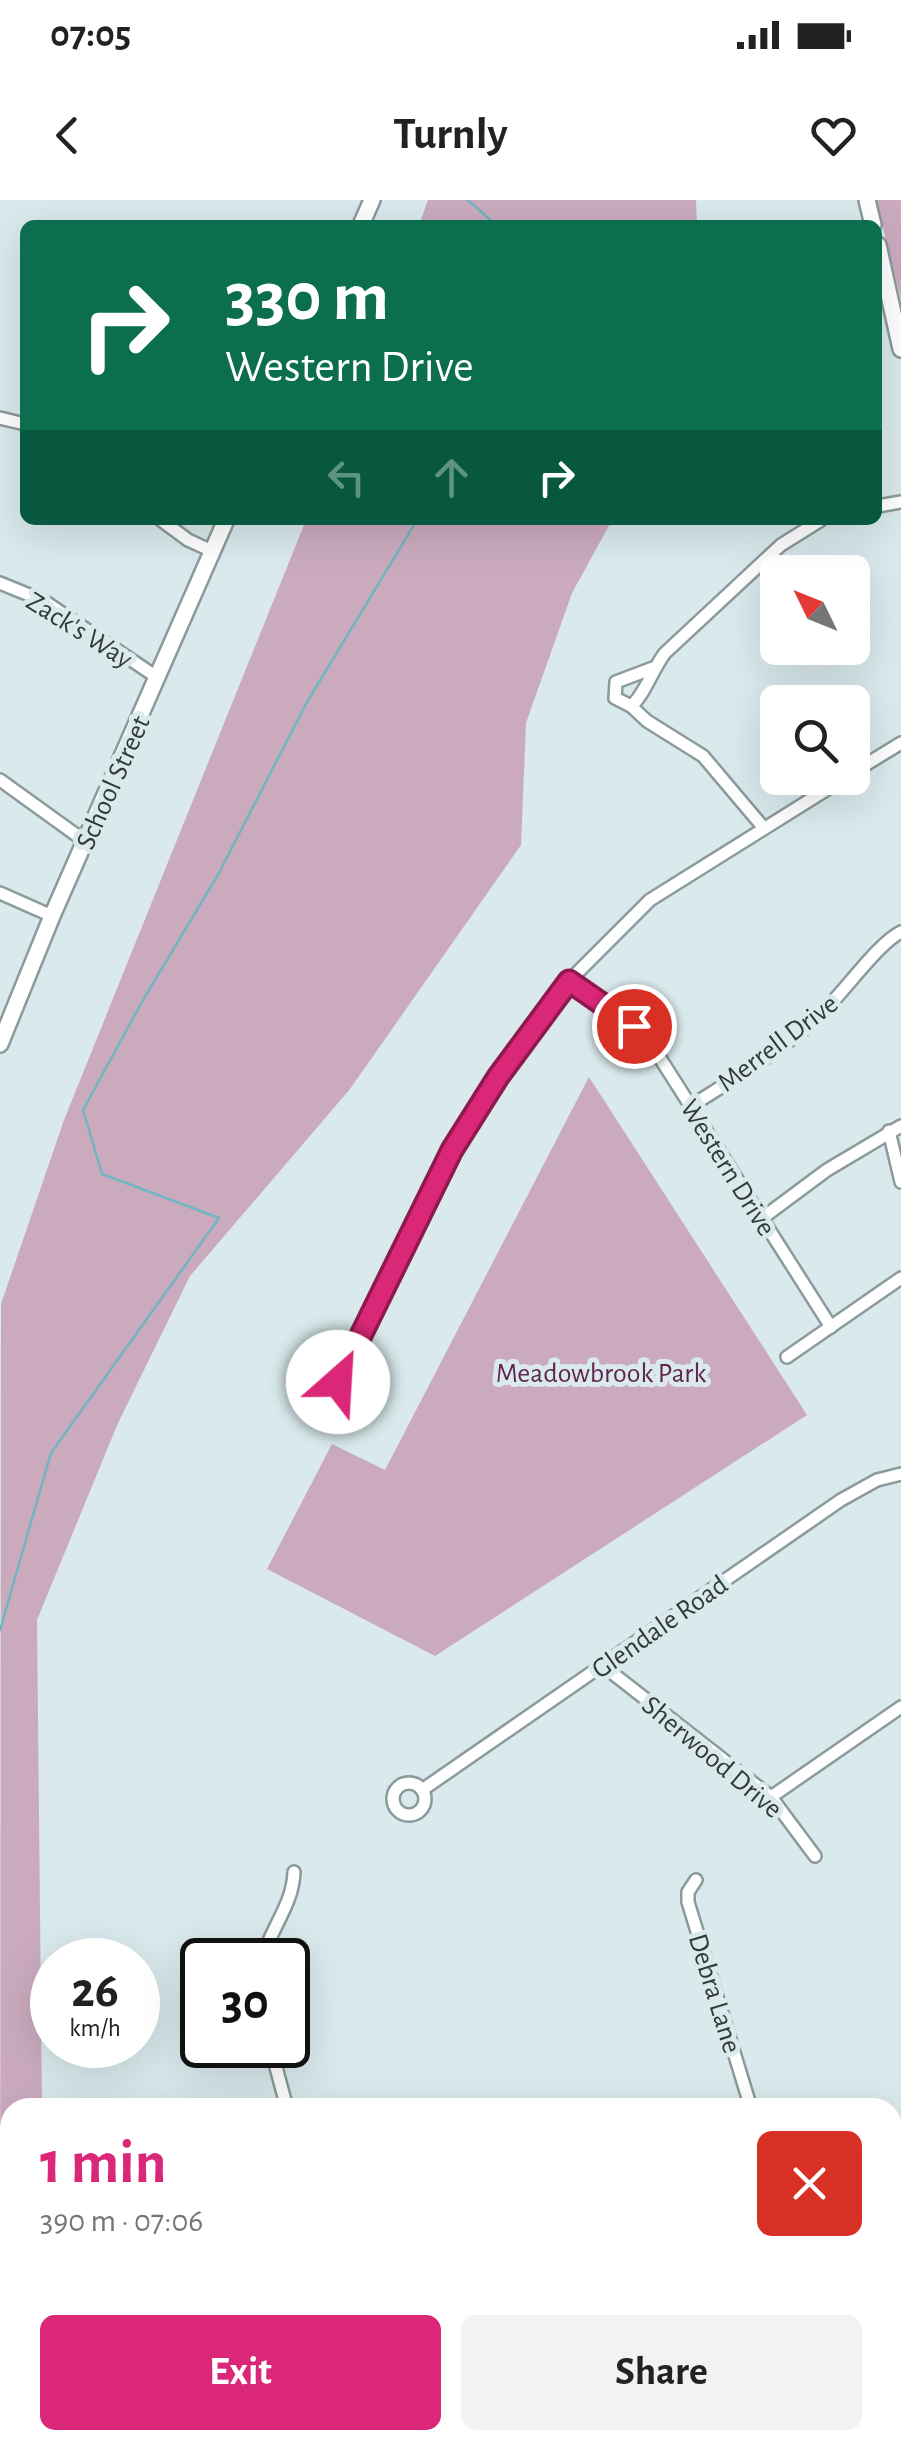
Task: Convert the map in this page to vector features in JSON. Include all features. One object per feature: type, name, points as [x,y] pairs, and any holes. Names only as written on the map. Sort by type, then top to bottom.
[{"type":"street","points":[[882,263],[901,349]]},
{"type":"street","points":[[167,525],[212,550]]},
{"type":"street","name":"School Street","points":[[0,1044],[224,525]]},
{"type":"street","points":[[631,706],[665,653],[781,544],[812,525]]},
{"type":"street","name":"Zack's Way","points":[[0,583],[44,601],[158,678]]},
{"type":"street","points":[[652,668],[616,682],[614,698],[703,756],[763,827]]},
{"type":"street","points":[[870,761],[901,743]]},
{"type":"street","points":[[0,780],[86,842]]},
{"type":"street","points":[[338,1382],[452,1150],[498,1077],[569,981],[650,900],[816,795]]},
{"type":"street","points":[[0,893],[52,916]]},
{"type":"street","name":"Merrell Drive","points":[[691,1106],[761,1062],[812,1023],[881,948],[901,932]]},
{"type":"street","name":"Western Drive","points":[[569,981],[646,1036],[831,1327]]},
{"type":"street","points":[[761,1219],[827,1170],[895,1129],[901,1182]]},
{"type":"street","points":[[787,1357],[901,1278]]},
{"type":"street","name":"Glendale Road","points":[[422,1790],[852,1493],[877,1480],[901,1474]]},
{"type":"street","name":"Sherwood Drive","points":[[602,1665],[772,1796],[814,1856]]},
{"type":"street","points":[[772,1796],[901,1707]]},
{"type":"street","points":[[270,1938],[288,1902],[294,1872]]},
{"type":"street","name":"Debra Lane","points":[[696,1880],[688,1902],[748,2098]]},
{"type":"street","points":[[276,2068],[284,2098]]},
{"type":"green space","points":[[428,200],[696,200],[697,220],[421,220]]},
{"type":"green space","points":[[876,200],[901,200],[901,299],[882,220]]},
{"type":"green space","points":[[304,525],[609,525],[572,593],[526,723],[521,845],[350,1089],[190,1276],[118,1423],[37,1620],[40,1938],[30,1938],[30,2068],[42,2068],[42,2098],[0,2098],[1,1304],[64,1120]]},
{"type":"green space","name":"Meadowbrook Park","points":[[589,1077],[807,1415],[435,1656],[267,1569],[332,1444],[385,1470]]},
{"type":"waterway","points":[[468,200],[490,220]]},
{"type":"waterway","points":[[0,1630],[51,1453],[219,1218],[102,1174],[83,1110],[219,873],[307,702],[414,525]]},
{"type":"route","points":[[338,1382],[452,1150],[498,1077],[569,981],[634,1026]]}]
